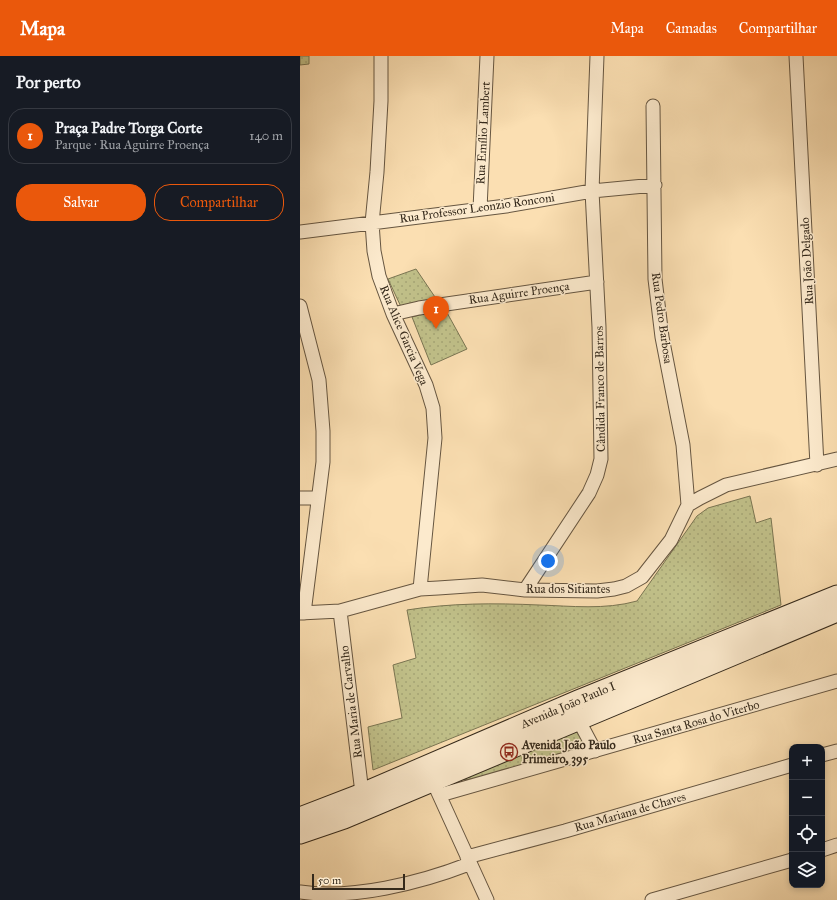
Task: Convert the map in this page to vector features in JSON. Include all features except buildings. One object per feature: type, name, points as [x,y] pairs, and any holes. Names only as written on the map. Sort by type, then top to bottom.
[{"type":"main road","name":"Avenida João Paulo I","points":[[300,817],[362,793],[578,700],[837,595]]},
{"type":"main road","name":"Avenida João Paulo I","points":[[300,834],[436,788],[579,721],[837,612]]},
{"type":"main road","points":[[436,788],[433,776],[436,772],[464,758],[475,744]]},
{"type":"street","name":"Rua Alice Garcia Vega","points":[[381,56],[377,172],[372,223],[374,251],[379,276],[393,314],[426,386],[433,408],[435,438],[420,589]]},
{"type":"street","name":"Rua Emílio Lambert","points":[[480,209],[487,56]]},
{"type":"street","name":"Cândida Franco de Barros","points":[[526,590],[590,493],[601,459],[602,438],[597,282],[592,191],[598,56]]},
{"type":"street","name":"Rua João Delgado","points":[[796,56],[817,465]]},
{"type":"street","name":"Rua Pedro Barbosa","points":[[653,106],[655,279],[662,337],[682,446],[688,505]]},
{"type":"street","name":"Rua Professor Leonzio Ronconi","points":[[300,232],[480,209],[592,191],[655,185]]},
{"type":"street","name":"Rua Aguirre Proença","points":[[393,314],[419,308],[597,282]]},
{"type":"street","points":[[300,306],[319,380],[324,462],[302,613]]},
{"type":"street","points":[[688,505],[726,485],[750,478],[817,465],[837,459]]},
{"type":"street","points":[[300,498],[318,498]]},
{"type":"street","name":"Rua dos Sitiantes","points":[[302,613],[340,611],[420,589],[482,585],[526,590],[614,590],[626,586],[642,577],[664,551],[688,505]]},
{"type":"street","name":"Rua Maria de Carvalho","points":[[340,611],[362,793]]},
{"type":"street","name":"Rua Santa Rosa do Viterbo","points":[[436,788],[595,751],[837,681]]},
{"type":"street","points":[[579,721],[595,751]]},
{"type":"street","points":[[825,754],[837,751]]},
{"type":"street","name":"Rua Mariana de Chaves","points":[[300,892],[327,898],[355,897],[413,883],[468,861],[789,766]]},
{"type":"street","points":[[436,788],[487,900]]},
{"type":"street","points":[[825,849],[837,845]]},
{"type":"street","points":[[652,900],[789,861]]},
{"type":"green space","points":[[300,56],[309,56],[309,64],[300,65]]},
{"type":"green space","points":[[416,269],[437,300],[402,309],[388,279]]},
{"type":"green space","points":[[445,309],[467,349],[431,365],[412,317]]},
{"type":"green space","points":[[750,496],[756,523],[771,518],[781,605],[373,770],[368,727],[402,718],[393,665],[416,658],[407,610],[472,604],[576,607],[613,606],[637,601],[697,516],[708,508]]},
{"type":"green space","points":[[568,725],[597,747],[477,779],[433,781]]},
{"type":"place","name":"Praça Padre Torga Corte","points":[[436,329]]},
{"type":"place","name":"Avenida João Paulo Primeiro, 395","points":[[509,752]]}]
